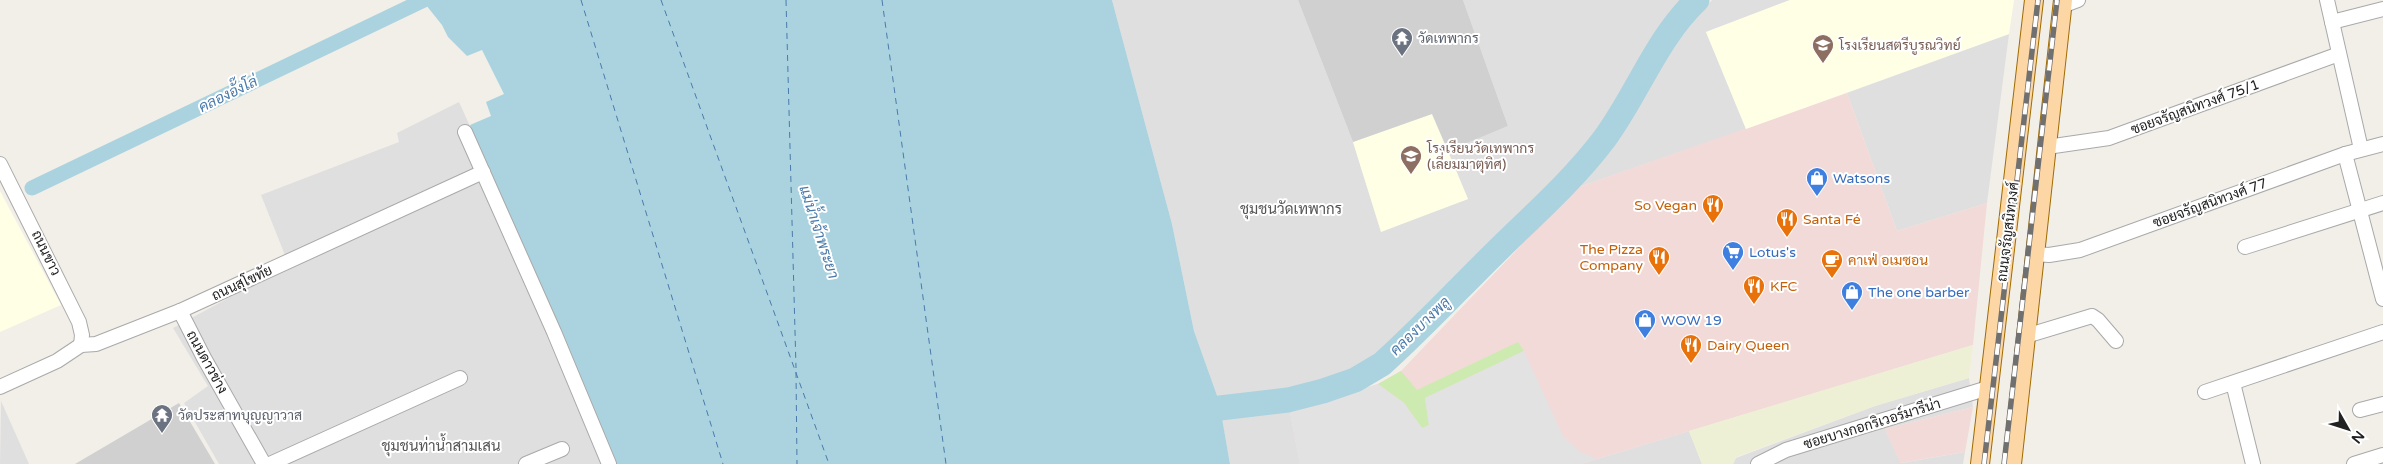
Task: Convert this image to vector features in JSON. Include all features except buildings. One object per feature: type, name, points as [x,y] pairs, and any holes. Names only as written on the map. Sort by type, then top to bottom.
[{"type":"main road","name":"ถนนจรัญสนิทวงศ์","points":[[1980,464],[2034,0]]},
{"type":"main road","points":[[2012,464],[2035,254],[2068,2]]},
{"type":"street","points":[[2327,0],[2361,149]]},
{"type":"street","points":[[2332,22],[2383,9]]},
{"type":"street","name":"ซอยจรัญสนิทวงศ์ 75/1","points":[[2048,147],[2109,138],[2339,54]]},
{"type":"street","points":[[464,132],[554,332],[609,464]]},
{"type":"street","name":"ซอยจรัญสนิทวงศ์ 77","points":[[2035,254],[2049,255],[2080,250],[2345,154],[2383,144]]},
{"type":"street","points":[[2345,154],[2383,299]]},
{"type":"street","name":"ถนนขาว","points":[[0,164],[79,322],[82,335],[81,345]]},
{"type":"street","name":"ถนนสุโขทัย","points":[[0,387],[57,361],[81,345],[96,344],[180,311],[483,172]]},
{"type":"street","points":[[2245,247],[2383,202]]},
{"type":"street","name":"ถนนดาวข่าง","points":[[180,311],[204,358],[264,464]]},
{"type":"street","points":[[2026,336],[2092,316],[2116,340]]},
{"type":"street","points":[[2205,392],[2383,332]]},
{"type":"street","points":[[270,464],[460,378]]},
{"type":"street","points":[[2233,383],[2253,464]]},
{"type":"street","name":"ซอยบางกอกริเวอร์มารีน่า","points":[[1758,464],[1786,450],[1988,388]]},
{"type":"street","points":[[2360,410],[2383,404]]},
{"type":"street","points":[[526,464],[562,449]]},
{"type":"street","points":[[2354,464],[2383,455]]},
{"type":"shaded area","points":[[1112,0],[1298,0],[1353,142],[1381,231],[1468,199],[1448,151],[1508,126],[1463,0],[1689,0],[1660,31],[1638,63],[1596,143],[1565,179],[1429,312],[1370,364],[1334,384],[1288,394],[1219,401],[1194,331],[1172,224]]},
{"type":"shaded area","name":"วัดเทพากร","points":[[1298,0],[1463,0],[1508,126],[1448,151],[1432,114],[1353,142]]},
{"type":"shaded area","points":[[1712,0],[1790,0],[1706,32],[1746,129],[1576,188],[1622,127],[1667,49]]},
{"type":"shaded area","name":"โรงเรียนสตรีบูรณวิทย์","points":[[1790,0],[2014,0],[2009,34],[1746,129],[1706,32]]},
{"type":"shaded area","points":[[2009,34],[1987,203],[1897,231],[1847,93]]},
{"type":"shaded area","points":[[1847,93],[1897,231],[1987,203],[1973,345],[1581,464],[1300,464],[1290,412],[1378,384],[1401,371],[1576,188]]},
{"type":"shaded area","points":[[459,102],[512,219],[614,464],[219,464],[184,403],[208,386],[173,328],[289,265],[261,195],[399,142],[397,133]]},
{"type":"shaded area","name":"โรงเรียนวัดเทพากร (เลี่ยมมาตุทิศ)","points":[[1432,114],[1468,199],[1381,232],[1353,142]]},
{"type":"shaded area","points":[[0,191],[61,305],[0,332]]},
{"type":"shaded area","points":[[1973,345],[1969,378],[1875,406],[1736,457],[1733,464],[1702,464],[1689,431]]},
{"type":"shaded area","points":[[1524,351],[1563,436],[1579,451],[1597,459],[1581,464],[1300,464],[1290,412],[1378,384],[1404,403],[1422,428],[1429,425],[1425,398]]},
{"type":"shaded area","points":[[1969,378],[1973,407],[1885,429],[1901,463],[1965,452],[1963,464],[1733,464],[1736,458],[1875,406]]},
{"type":"shaded area","points":[[1,401],[29,464],[0,464]]},
{"type":"shaded area","name":"วัดประสาทบุญญาวาส","points":[[179,403],[215,464],[75,464]]},
{"type":"shaded area","points":[[1973,407],[1965,452],[1900,463],[1885,429]]},
{"type":"shaded area","points":[[1290,412],[1300,464],[1230,464],[1221,414]]},
{"type":"shaded area","points":[[1689,431],[1702,464],[1581,464]]},
{"type":"green space","points":[[1518,342],[1524,351],[1425,398],[1429,425],[1422,428],[1404,403],[1378,384],[1401,371],[1417,390]]},
{"type":"water","name":"แม่น้ำเจ้าพระยา","points":[[422,0],[1112,0],[1172,224],[1194,331],[1219,401],[1230,464],[614,464],[470,125],[491,116],[486,102],[504,94],[482,50],[467,56],[448,37],[442,25]]},
{"type":"waterway","name":"คลองอั๊งโล่","points":[[32,188],[424,0]]},
{"type":"waterway","name":"คลองบางพลู","points":[[1187,417],[1220,408],[1288,400],[1323,391],[1355,380],[1382,364],[1542,208],[1581,167],[1617,121],[1670,32],[1697,0]]},
{"type":"ferry route","points":[[581,0],[723,464]]},
{"type":"ferry route","points":[[661,0],[829,464]]},
{"type":"ferry route","points":[[786,0],[796,368]]},
{"type":"ferry route","points":[[882,0],[946,464]]},
{"type":"ferry route","points":[[796,372],[797,464]]},
{"type":"railway","points":[[1984,464],[2038,0]]},
{"type":"railway","points":[[2004,464],[2057,0]]},
{"type":"place","name":"วัดเทพากร","points":[[1402,57]]},
{"type":"place","name":"โรงเรียนสตรีบูรณวิทย์","points":[[1823,64]]},
{"type":"place","name":"โรงเรียนวัดเทพากร (เลี่ยมมาตุทิศ)","points":[[1411,175]]},
{"type":"place","name":"Watsons","points":[[1817,197]]},
{"type":"place","name":"So Vegan","points":[[1713,224]]},
{"type":"place","name":"Santa Fé","points":[[1787,238]]},
{"type":"place","name":"Lotus's","points":[[1733,271]]},
{"type":"place","name":"The Pizza Company","points":[[1659,276]]},
{"type":"place","name":"คาเฟ่ อเมซอน","points":[[1832,279]]},
{"type":"place","name":"KFC","points":[[1754,305]]},
{"type":"place","name":"The one barber","points":[[1852,311]]},
{"type":"place","name":"WOW 19","points":[[1645,339]]},
{"type":"place","name":"Dairy Queen","points":[[1691,364]]},
{"type":"place","name":"วัดประสาทบุญญาวาส","points":[[162,434]]},
{"type":"district","name":"ชุมชนวัดเทพากร","points":[[1291,209]]},
{"type":"district","name":"ชุมชนท่าน้ำสามเสน","points":[[441,446]]}]
